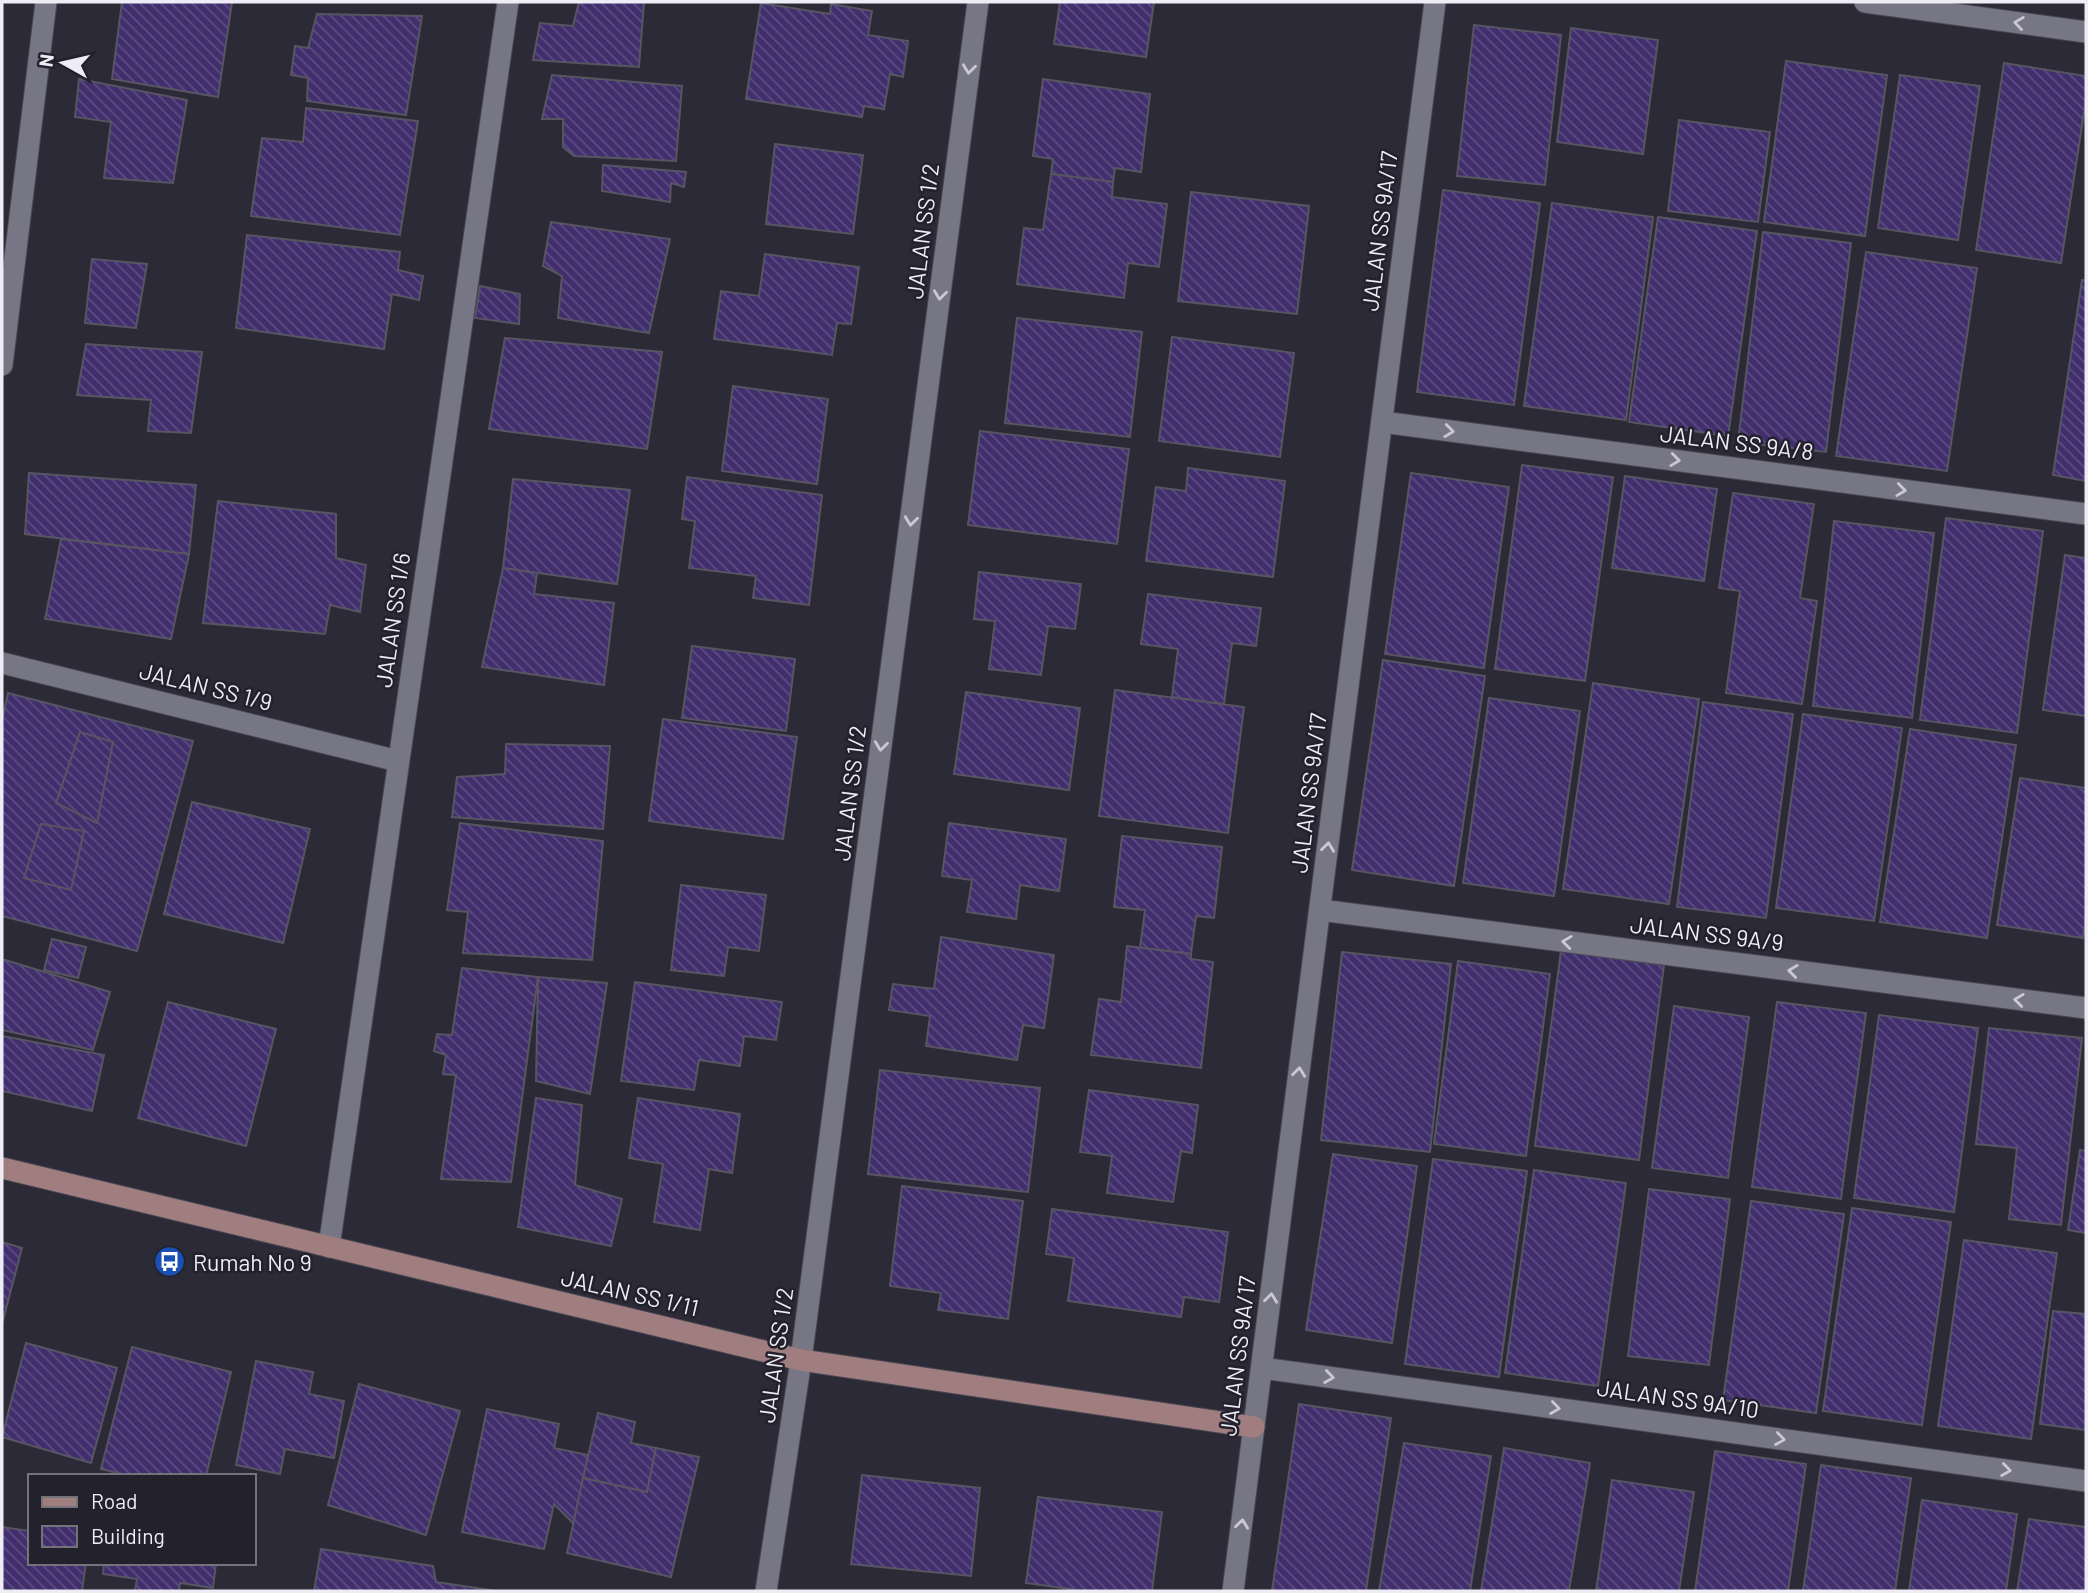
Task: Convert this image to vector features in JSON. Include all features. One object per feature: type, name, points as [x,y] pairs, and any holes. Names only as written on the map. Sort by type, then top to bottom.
[{"type":"street","points":[[2,365],[46,2]]},
{"type":"street","name":"JALAN SS 1/6","points":[[329,1247],[508,2]]},
{"type":"street","name":"JALAN SS 1/2","points":[[766,1591],[801,1360],[978,2]]},
{"type":"street","name":"JALAN SS 9A/17","points":[[1233,1591],[1435,2]]},
{"type":"street","points":[[1865,2],[2086,32]]},
{"type":"street","name":"JALAN SS 9A/8","points":[[1382,422],[2086,514]]},
{"type":"street","name":"JALAN SS 1/9","points":[[2,663],[398,761]]},
{"type":"street","name":"JALAN SS 9A/9","points":[[1320,910],[2086,1008]]},
{"type":"street","name":"JALAN SS 1/11","points":[[2,1168],[801,1360],[1254,1427]]},
{"type":"street","name":"JALAN SS 9A/10","points":[[1262,1368],[2086,1481]]},
{"type":"building","points":[[122,2],[232,2],[218,97],[112,79]]},
{"type":"building","points":[[579,2],[644,2],[639,67],[533,60],[540,23],[573,26]]},
{"type":"building","points":[[1060,2],[1154,2],[1146,57],[1054,44]]},
{"type":"building","points":[[761,3],[830,14],[831,4],[872,11],[868,35],[908,41],[903,77],[890,74],[884,109],[864,106],[862,117],[746,99]]},
{"type":"building","points":[[317,14],[422,16],[406,115],[307,101],[308,78],[291,75],[295,46],[308,48]]},
{"type":"building","points":[[1474,25],[1561,35],[1545,185],[1457,176]]},
{"type":"building","points":[[1571,28],[1658,40],[1643,154],[1557,142]]},
{"type":"building","points":[[1786,61],[1887,75],[1865,236],[1764,222]]},
{"type":"building","points":[[2004,63],[2086,76],[2086,99],[2061,263],[1976,250]]},
{"type":"building","points":[[552,75],[682,86],[676,161],[574,156],[563,147],[563,119],[542,119]]},
{"type":"building","points":[[1900,75],[1980,86],[1958,240],[1878,228]]},
{"type":"building","points":[[79,79],[187,100],[173,183],[104,178],[111,122],[75,117]]},
{"type":"building","points":[[1043,79],[1150,94],[1141,172],[1115,168],[1113,182],[1051,174],[1053,159],[1033,156]]},
{"type":"building","points":[[306,108],[418,121],[400,235],[251,216],[262,138],[303,142]]},
{"type":"building","points":[[1679,120],[1770,132],[1758,222],[1668,211]]},
{"type":"building","points":[[775,144],[863,155],[853,234],[766,224]]},
{"type":"building","points":[[603,165],[686,172],[684,187],[671,183],[670,202],[602,191]]},
{"type":"building","points":[[1051,174],[1113,182],[1112,197],[1167,204],[1159,267],[1128,263],[1124,298],[1017,284],[1024,228],[1043,230]]},
{"type":"building","points":[[1443,190],[1540,203],[1514,405],[1417,392]]},
{"type":"building","points":[[1191,192],[1309,206],[1297,314],[1178,301]]},
{"type":"building","points":[[1552,203],[1653,217],[1626,420],[1524,406]]},
{"type":"building","points":[[1658,217],[1757,231],[1728,436],[1629,422]]},
{"type":"building","points":[[551,222],[670,239],[649,333],[558,318],[562,276],[543,266]]},
{"type":"building","points":[[1763,232],[1851,243],[1826,452],[1738,442]]},
{"type":"building","points":[[247,235],[400,252],[398,270],[423,276],[419,300],[392,294],[384,349],[236,328]]},
{"type":"building","points":[[1866,252],[1977,268],[1947,471],[1836,456]]},
{"type":"building","points":[[765,254],[859,267],[851,324],[837,323],[832,355],[714,339],[721,291],[759,296]]},
{"type":"building","points":[[92,259],[147,264],[136,328],[85,323]]},
{"type":"building","points":[[2082,280],[2086,281],[2086,481],[2053,475]]},
{"type":"building","points":[[480,286],[520,294],[519,324],[475,318]]},
{"type":"building","points":[[1017,318],[1142,332],[1130,437],[1005,423]]},
{"type":"building","points":[[1172,337],[1294,353],[1280,457],[1159,441]]},
{"type":"building","points":[[505,338],[662,352],[647,449],[489,429]]},
{"type":"building","points":[[86,344],[202,352],[191,433],[148,431],[151,400],[77,395]]},
{"type":"building","points":[[733,386],[828,399],[817,484],[722,471]]},
{"type":"building","points":[[980,431],[1129,449],[1117,544],[968,525]]},
{"type":"building","points":[[1522,465],[1613,477],[1585,681],[1495,669]]},
{"type":"building","points":[[1188,468],[1285,481],[1273,577],[1146,561],[1156,487],[1186,491]]},
{"type":"building","points":[[29,473],[196,485],[189,554],[25,534]]},
{"type":"building","points":[[1411,473],[1509,487],[1484,668],[1385,654]]},
{"type":"building","points":[[1625,476],[1717,489],[1704,581],[1612,568]]},
{"type":"building","points":[[687,477],[822,495],[809,605],[753,598],[756,576],[689,568],[695,521],[682,519]]},
{"type":"building","points":[[513,479],[630,490],[617,584],[503,568]]},
{"type":"building","points":[[1733,493],[1814,504],[1800,598],[1817,601],[1802,704],[1726,693],[1740,591],[1719,588]]},
{"type":"building","points":[[218,501],[336,514],[336,558],[366,565],[360,612],[330,605],[325,634],[203,623]]},
{"type":"building","points":[[1946,518],[2043,531],[2017,733],[1920,720]]},
{"type":"building","points":[[1834,521],[1934,533],[1912,718],[1813,706]]},
{"type":"building","points":[[61,539],[189,554],[171,639],[45,619]]},
{"type":"building","points":[[2065,555],[2086,558],[2086,716],[2043,710]]},
{"type":"building","points":[[503,568],[537,573],[534,594],[614,603],[604,685],[482,667]]},
{"type":"building","points":[[979,572],[1081,584],[1075,629],[1048,626],[1041,675],[989,669],[995,621],[974,619]]},
{"type":"building","points":[[1148,594],[1261,608],[1256,646],[1232,643],[1224,704],[1172,697],[1178,649],[1141,644]]},
{"type":"building","points":[[692,646],[795,659],[786,731],[682,718]]},
{"type":"building","points":[[1383,660],[1485,676],[1454,886],[1352,870]]},
{"type":"building","points":[[1593,683],[1699,699],[1669,904],[1563,889]]},
{"type":"building","points":[[1115,690],[1244,707],[1228,833],[1099,816]]},
{"type":"building","points":[[966,692],[1080,708],[1069,790],[954,774]]},
{"type":"building","points":[[8,693],[193,741],[137,951],[2,916],[2,720]]},
{"type":"building","points":[[1489,698],[1580,711],[1554,896],[1463,883]]},
{"type":"building","points":[[1703,702],[1793,714],[1766,918],[1677,907]]},
{"type":"building","points":[[1803,714],[1902,728],[1874,921],[1776,908]]},
{"type":"building","points":[[663,719],[797,737],[783,839],[649,821]]},
{"type":"building","points":[[1910,729],[2016,745],[1987,938],[1880,922]]},
{"type":"building","points":[[80,732],[113,742],[97,823],[56,803]]},
{"type":"building","points":[[506,744],[610,746],[603,829],[452,817],[457,777],[505,774]]},
{"type":"building","points":[[2020,778],[2086,788],[2086,914],[2083,938],[1997,925]]},
{"type":"building","points":[[192,802],[310,829],[283,943],[164,914]]},
{"type":"building","points":[[460,823],[603,841],[592,960],[463,953],[468,912],[447,910]]},
{"type":"building","points":[[949,823],[1066,839],[1059,891],[1020,885],[1016,919],[967,912],[972,880],[942,876]]},
{"type":"building","points":[[41,824],[84,831],[71,890],[24,878]]},
{"type":"building","points":[[1122,836],[1222,847],[1214,918],[1196,916],[1191,954],[1140,948],[1145,910],[1114,907]]},
{"type":"building","points":[[681,885],[766,895],[759,951],[728,947],[724,976],[671,970]]},
{"type":"building","points":[[941,937],[1054,955],[1044,1028],[1023,1025],[1017,1060],[926,1046],[930,1016],[889,1010],[893,984],[934,989]]},
{"type":"building","points":[[52,939],[86,947],[78,978],[44,970]]},
{"type":"building","points":[[1127,946],[1191,954],[1191,959],[1213,962],[1201,1068],[1091,1055],[1099,999],[1121,1002]]},
{"type":"building","points":[[1561,951],[1664,965],[1639,1160],[1535,1146]]},
{"type":"building","points":[[1342,952],[1451,964],[1430,1152],[1321,1140]]},
{"type":"building","points":[[2,959],[110,992],[93,1050],[2,1030]]},
{"type":"building","points":[[1458,961],[1550,974],[1526,1156],[1434,1144]]},
{"type":"building","points":[[462,968],[538,977],[511,1182],[441,1179],[456,1075],[443,1074],[446,1055],[434,1051],[437,1034],[452,1035]]},
{"type":"building","points":[[538,977],[607,983],[590,1094],[536,1081]]},
{"type":"building","points":[[635,982],[782,1002],[776,1040],[744,1036],[740,1066],[699,1060],[694,1090],[621,1081]]},
{"type":"building","points":[[168,1002],[276,1029],[246,1146],[138,1118]]},
{"type":"building","points":[[1777,1002],[1866,1013],[1841,1199],[1752,1187]]},
{"type":"building","points":[[1674,1006],[1749,1017],[1728,1178],[1652,1168]]},
{"type":"building","points":[[1879,1015],[1978,1028],[1954,1212],[1854,1198]]},
{"type":"building","points":[[1989,1028],[2082,1038],[2061,1225],[2009,1219],[2017,1148],[1976,1144]]},
{"type":"building","points":[[2,1036],[104,1055],[92,1111],[2,1091]]},
{"type":"building","points":[[880,1070],[1040,1088],[1028,1192],[868,1174]]},
{"type":"building","points":[[1089,1090],[1198,1105],[1192,1153],[1181,1151],[1173,1202],[1107,1193],[1112,1156],[1080,1152]]},
{"type":"building","points":[[536,1098],[582,1105],[575,1185],[622,1199],[611,1246],[518,1227]]},
{"type":"building","points":[[638,1098],[740,1114],[732,1173],[709,1169],[700,1230],[654,1222],[663,1164],[629,1158]]},
{"type":"building","points":[[2080,1150],[2086,1151],[2086,1233],[2068,1230]]},
{"type":"building","points":[[1333,1154],[1417,1166],[1392,1343],[1306,1330]]},
{"type":"building","points":[[1433,1159],[1527,1171],[1499,1377],[1405,1364]]},
{"type":"building","points":[[1534,1170],[1626,1183],[1598,1386],[1505,1373]]},
{"type":"building","points":[[902,1186],[1023,1201],[1008,1319],[938,1310],[941,1293],[890,1286]]},
{"type":"building","points":[[1649,1189],[1730,1199],[1709,1365],[1628,1356]]},
{"type":"building","points":[[1751,1201],[1844,1214],[1816,1413],[1723,1400]]},
{"type":"building","points":[[1852,1208],[1951,1222],[1922,1425],[1823,1411]]},
{"type":"building","points":[[1052,1209],[1228,1232],[1219,1302],[1184,1297],[1181,1317],[1068,1301],[1074,1258],[1046,1254]]},
{"type":"building","points":[[1964,1240],[2057,1253],[2031,1439],[1938,1426]]},
{"type":"building","points":[[2,1242],[22,1248],[2,1324]]},
{"type":"building","points":[[2053,1311],[2086,1314],[2086,1430],[2040,1424]]},
{"type":"building","points":[[26,1343],[117,1368],[91,1463],[2,1437]]},
{"type":"building","points":[[132,1347],[231,1372],[206,1474],[122,1474],[101,1469]]},
{"type":"building","points":[[256,1361],[313,1372],[309,1394],[344,1401],[334,1458],[285,1449],[280,1474],[236,1465]]},
{"type":"building","points":[[359,1384],[460,1411],[426,1535],[328,1505]]},
{"type":"building","points":[[1299,1404],[1391,1418],[1366,1591],[1272,1591]]},
{"type":"building","points":[[487,1409],[559,1424],[554,1448],[588,1455],[574,1524],[554,1504],[544,1549],[462,1532]]},
{"type":"building","points":[[598,1413],[635,1422],[631,1443],[656,1448],[647,1492],[583,1478]]},
{"type":"building","points":[[1404,1443],[1491,1456],[1470,1591],[1379,1591]]},
{"type":"building","points":[[656,1448],[699,1457],[671,1577],[567,1553],[583,1478],[647,1492]]},
{"type":"building","points":[[1504,1448],[1590,1463],[1569,1591],[1481,1591]]},
{"type":"building","points":[[1715,1451],[1806,1464],[1788,1591],[1695,1591]]},
{"type":"building","points":[[1821,1465],[1911,1478],[1895,1591],[1803,1591]]},
{"type":"building","points":[[862,1475],[980,1488],[971,1576],[851,1564]]},
{"type":"building","points":[[1612,1480],[1694,1492],[1679,1591],[1596,1591]]},
{"type":"building","points":[[1038,1497],[1162,1512],[1152,1591],[1084,1591],[1026,1583]]},
{"type":"building","points":[[1922,1500],[2017,1514],[2006,1591],[1909,1591]]},
{"type":"building","points":[[2029,1519],[2086,1527],[2086,1591],[2017,1591]]},
{"type":"building","points":[[2,1527],[28,1531],[28,1565],[86,1565],[82,1591],[2,1591]]},
{"type":"building","points":[[321,1549],[433,1566],[436,1582],[497,1591],[314,1591]]},
{"type":"building","points":[[104,1565],[216,1565],[213,1588],[180,1583],[179,1591],[135,1591],[137,1579],[103,1574]]},
{"type":"place","name":"Rumah No 9","points":[[170,1262]]}]
